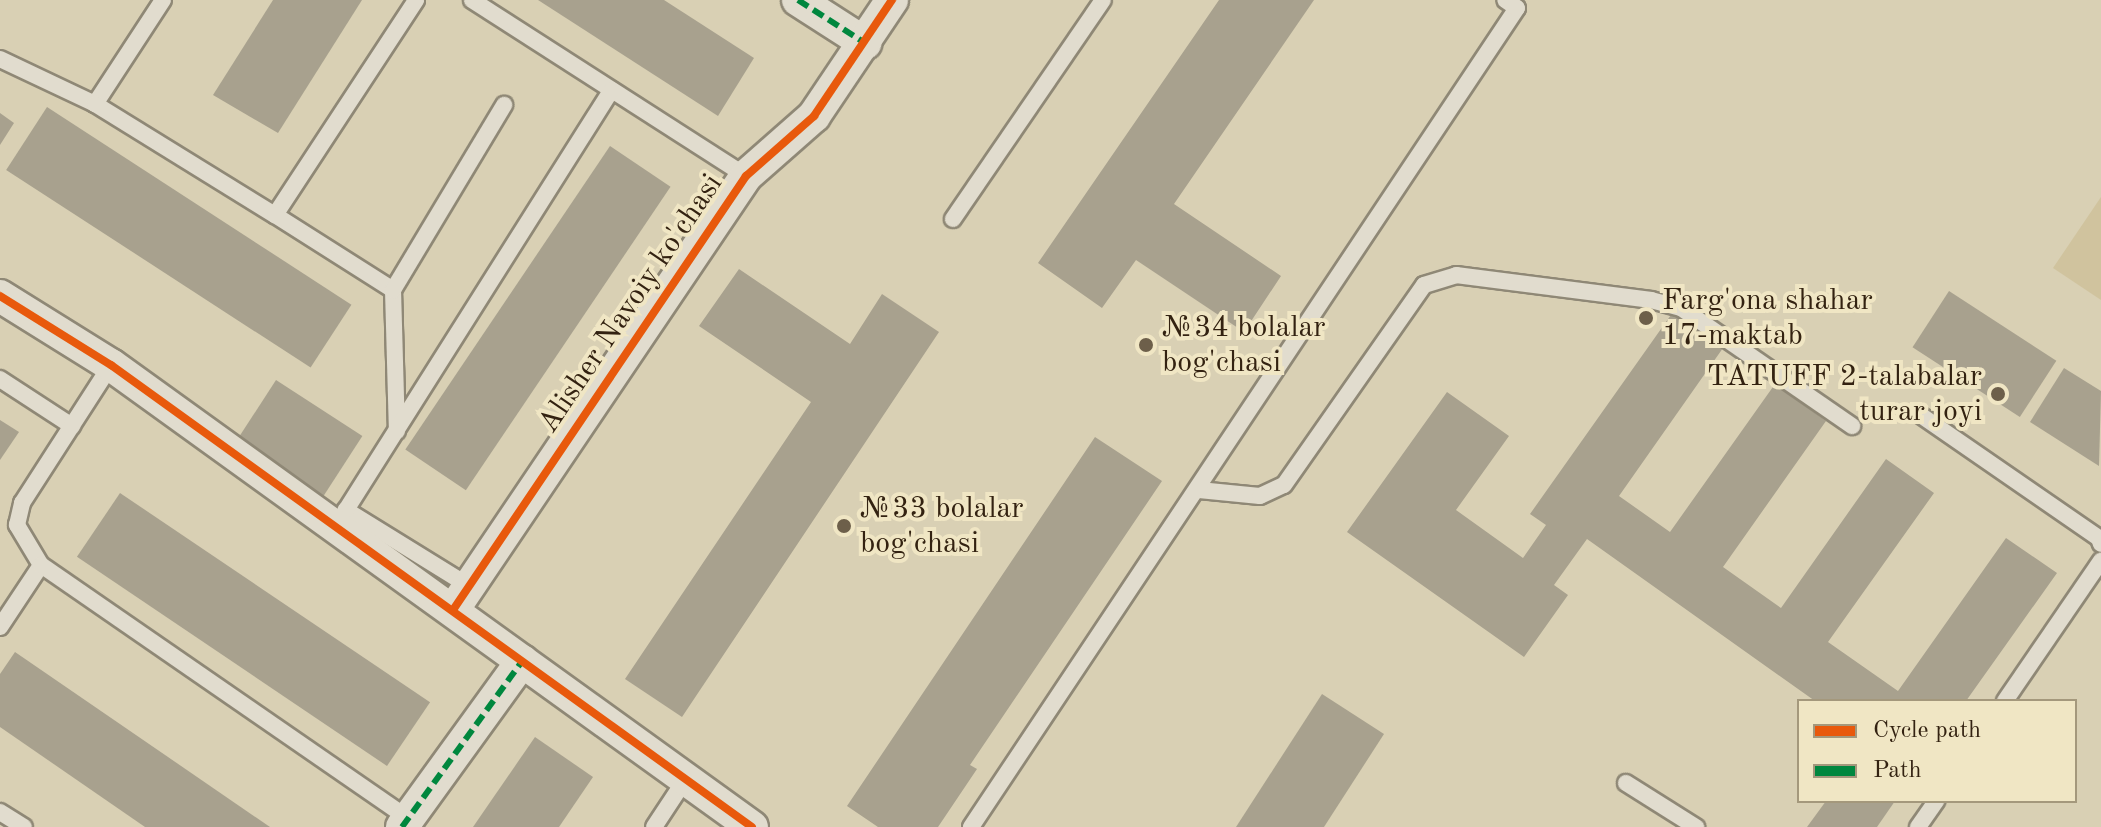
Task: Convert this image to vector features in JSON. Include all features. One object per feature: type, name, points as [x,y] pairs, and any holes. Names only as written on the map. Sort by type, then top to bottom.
[{"type":"street","points":[[798,0],[865,43]]},
{"type":"street","name":"Alisher Navoiy ko'chasi","points":[[461,598],[746,176],[814,116],[892,0]]},
{"type":"street","points":[[0,296],[111,365],[461,598],[522,661],[687,777],[752,827]]},
{"type":"street","points":[[405,823],[522,661]]},
{"type":"lane","points":[[95,104],[163,0]]},
{"type":"lane","points":[[275,215],[416,0]]},
{"type":"lane","points":[[472,0],[746,176]]},
{"type":"lane","points":[[953,219],[1103,0]]},
{"type":"lane","points":[[971,827],[1199,490],[1517,8],[1505,0]]},
{"type":"lane","points":[[0,59],[95,104],[393,290]]},
{"type":"lane","points":[[461,598],[346,510],[612,90]]},
{"type":"lane","points":[[397,431],[393,290],[504,105]]},
{"type":"lane","points":[[1199,490],[1260,496],[1284,485],[1424,285],[1456,275],[1651,300],[1681,308],[1852,426]]},
{"type":"lane","points":[[111,365],[22,503],[17,525],[41,565],[405,823]]},
{"type":"lane","points":[[0,379],[72,426]]},
{"type":"lane","points":[[1919,414],[2099,538],[2101,544]]},
{"type":"lane","points":[[2006,699],[2101,561]]},
{"type":"lane","points":[[0,627],[41,565]]},
{"type":"lane","points":[[654,827],[687,777]]},
{"type":"lane","points":[[1626,783],[1696,827]]},
{"type":"lane","points":[[1918,827],[1935,803]]},
{"type":"lane","points":[[0,812],[24,827]]},
{"type":"shaded area","points":[[2101,197],[2101,300],[2053,268]]},
{"type":"building","points":[[273,0],[362,0],[278,133],[213,95]]},
{"type":"building","points":[[538,0],[664,0],[754,58],[718,116]]},
{"type":"building","points":[[1219,0],[1314,0],[1174,204],[1281,276],[1244,332],[1136,260],[1102,308],[1038,263]]},
{"type":"building","points":[[47,107],[351,305],[311,368],[6,170]]},
{"type":"building","points":[[0,113],[14,123],[0,145]]},
{"type":"building","points":[[610,146],[671,187],[466,490],[405,449]]},
{"type":"building","points":[[739,269],[850,344],[882,294],[939,332],[682,717],[625,679],[811,402],[699,326]]},
{"type":"building","points":[[1949,291],[2056,361],[2020,417],[1913,347]]},
{"type":"building","points":[[1673,312],[1723,348],[1619,496],[1670,532],[1775,384],[1826,421],[1723,567],[1781,608],[1886,459],[1934,493],[1828,642],[1898,691],[2006,538],[2057,573],[1967,699],[1812,699],[1587,539],[1554,585],[1568,595],[1524,657],[1347,532],[1447,392],[1509,436],[1456,510],[1523,558],[1546,525],[1530,514]]},
{"type":"building","points":[[2064,368],[2101,391],[2099,466],[2030,422]]},
{"type":"building","points":[[276,380],[362,436],[320,501],[234,445]]},
{"type":"building","points":[[0,420],[19,432],[0,460]]},
{"type":"building","points":[[1095,437],[1162,481],[970,765],[977,769],[938,827],[878,827],[847,806]]},
{"type":"building","points":[[120,493],[430,702],[387,766],[77,557]]},
{"type":"building","points":[[15,652],[270,827],[145,827],[0,727],[0,674]]},
{"type":"building","points":[[1322,694],[1384,734],[1324,827],[1236,827]]},
{"type":"building","points":[[535,737],[593,777],[559,827],[473,827]]},
{"type":"building","points":[[1825,803],[1894,803],[1877,827],[1807,827]]},
{"type":"marked path","points":[[798,0],[865,43]]},
{"type":"marked path","points":[[402,827],[522,661]]},
{"type":"cycle path","points":[[453,610],[746,176],[814,116],[892,0]]},
{"type":"cycle path","points":[[0,296],[111,365],[752,827]]},
{"type":"place","name":"Farg'ona shahar 17-maktab","points":[[1646,318]]},
{"type":"place","name":"№34 bolalar bog'chasi","points":[[1146,345]]},
{"type":"place","name":"TATUFF 2-talabalar turar joyi","points":[[1998,394]]},
{"type":"place","name":"№33 bolalar bog'chasi","points":[[844,526]]}]
